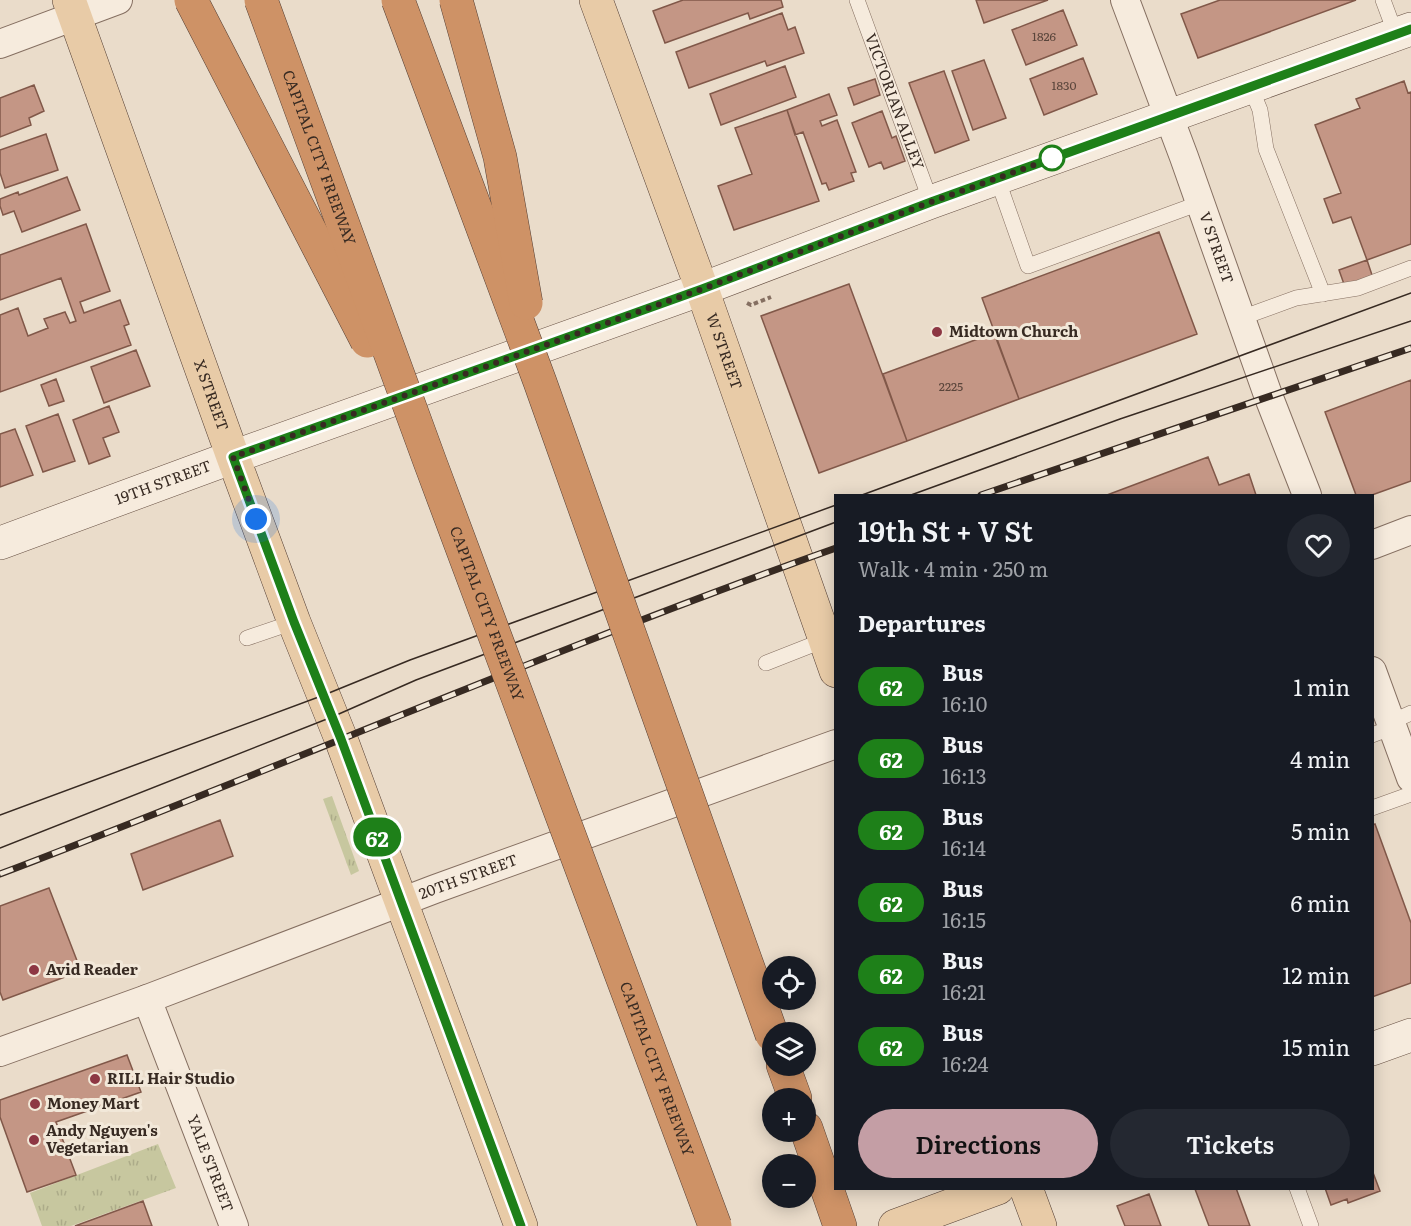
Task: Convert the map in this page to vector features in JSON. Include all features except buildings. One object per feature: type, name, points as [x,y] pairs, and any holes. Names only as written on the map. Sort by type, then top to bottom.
[{"type":"highway","points":[[191,0],[430,462]]},
{"type":"highway","name":"CAPITAL CITY FREEWAY","points":[[261,0],[430,462],[715,1226]]},
{"type":"highway","points":[[398,0],[540,382],[767,1022]]},
{"type":"highway","points":[[456,0],[500,157],[540,382]]},
{"type":"highway","points":[[811,1142],[840,1226]]},
{"type":"main road","name":"W STREET","points":[[597,0],[830,638],[834,660]]},
{"type":"main road","name":"X STREET","points":[[72,8],[233,457],[294,622],[341,739],[521,1226]]},
{"type":"main road","name":"19TH STREET","points":[[2,538],[702,289],[931,202],[1403,32]]},
{"type":"main road","points":[[1374,1048],[1411,1035]]},
{"type":"main road","points":[[895,1226],[993,1190]]},
{"type":"main road","points":[[1027,1190],[1040,1226]]},
{"type":"street","points":[[0,44],[72,8],[118,0]]},
{"type":"street","name":"V STREET","points":[[1125,0],[1268,395],[1307,494]]},
{"type":"street","points":[[1374,544],[1411,531]]},
{"type":"street","points":[[1374,676],[1411,778]]},
{"type":"street","name":"20TH STREET","points":[[0,1052],[834,745]]},
{"type":"street","name":"YALE STREET","points":[[147,999],[234,1226]]},
{"type":"lane","name":"VICTORIAN ALLEY","points":[[858,0],[931,202]]},
{"type":"lane","points":[[1383,0],[1403,32]]},
{"type":"lane","points":[[1251,88],[1260,110],[1266,149],[1323,294]]},
{"type":"lane","points":[[997,178],[1028,266],[1200,203]]},
{"type":"lane","points":[[1241,318],[1296,298],[1358,288],[1411,268]]},
{"type":"lane","points":[[247,638],[294,622]]},
{"type":"lane","points":[[766,663],[830,638]]},
{"type":"lane","points":[[1374,807],[1411,794]]},
{"type":"lane","points":[[1298,1190],[1311,1226]]},
{"type":"green space","points":[[332,796],[359,871],[351,875],[323,799]]},
{"type":"green space","points":[[158,1144],[176,1188],[71,1226],[42,1226],[30,1193]]},
{"type":"tram line","points":[[865,494],[1411,293]]},
{"type":"tram line","points":[[914,494],[1120,419],[1411,321]]},
{"type":"tram line","points":[[0,815],[324,695],[410,660],[834,506]]},
{"type":"tram line","points":[[0,848],[332,717],[416,680],[834,523]]},
{"type":"railway","points":[[984,494],[1411,348]]},
{"type":"railway","points":[[0,874],[626,626],[834,549]]},
{"type":"bus line","name":"62","points":[[521,1226],[341,739],[294,622],[233,457],[702,289],[931,202],[1411,29]]},
{"type":"place","name":"Midtown Church","points":[[937,332]]},
{"type":"place","name":"Avid Reader","points":[[34,970]]},
{"type":"place","name":"RILL Hair Studio","points":[[95,1079]]},
{"type":"place","name":"Money Mart","points":[[35,1104]]},
{"type":"place","name":"Andy Nguyen's Vegetarian","points":[[34,1140]]},
{"type":"route","points":[[256,519],[233,457],[702,289],[1062,155],[1052,158]]}]
